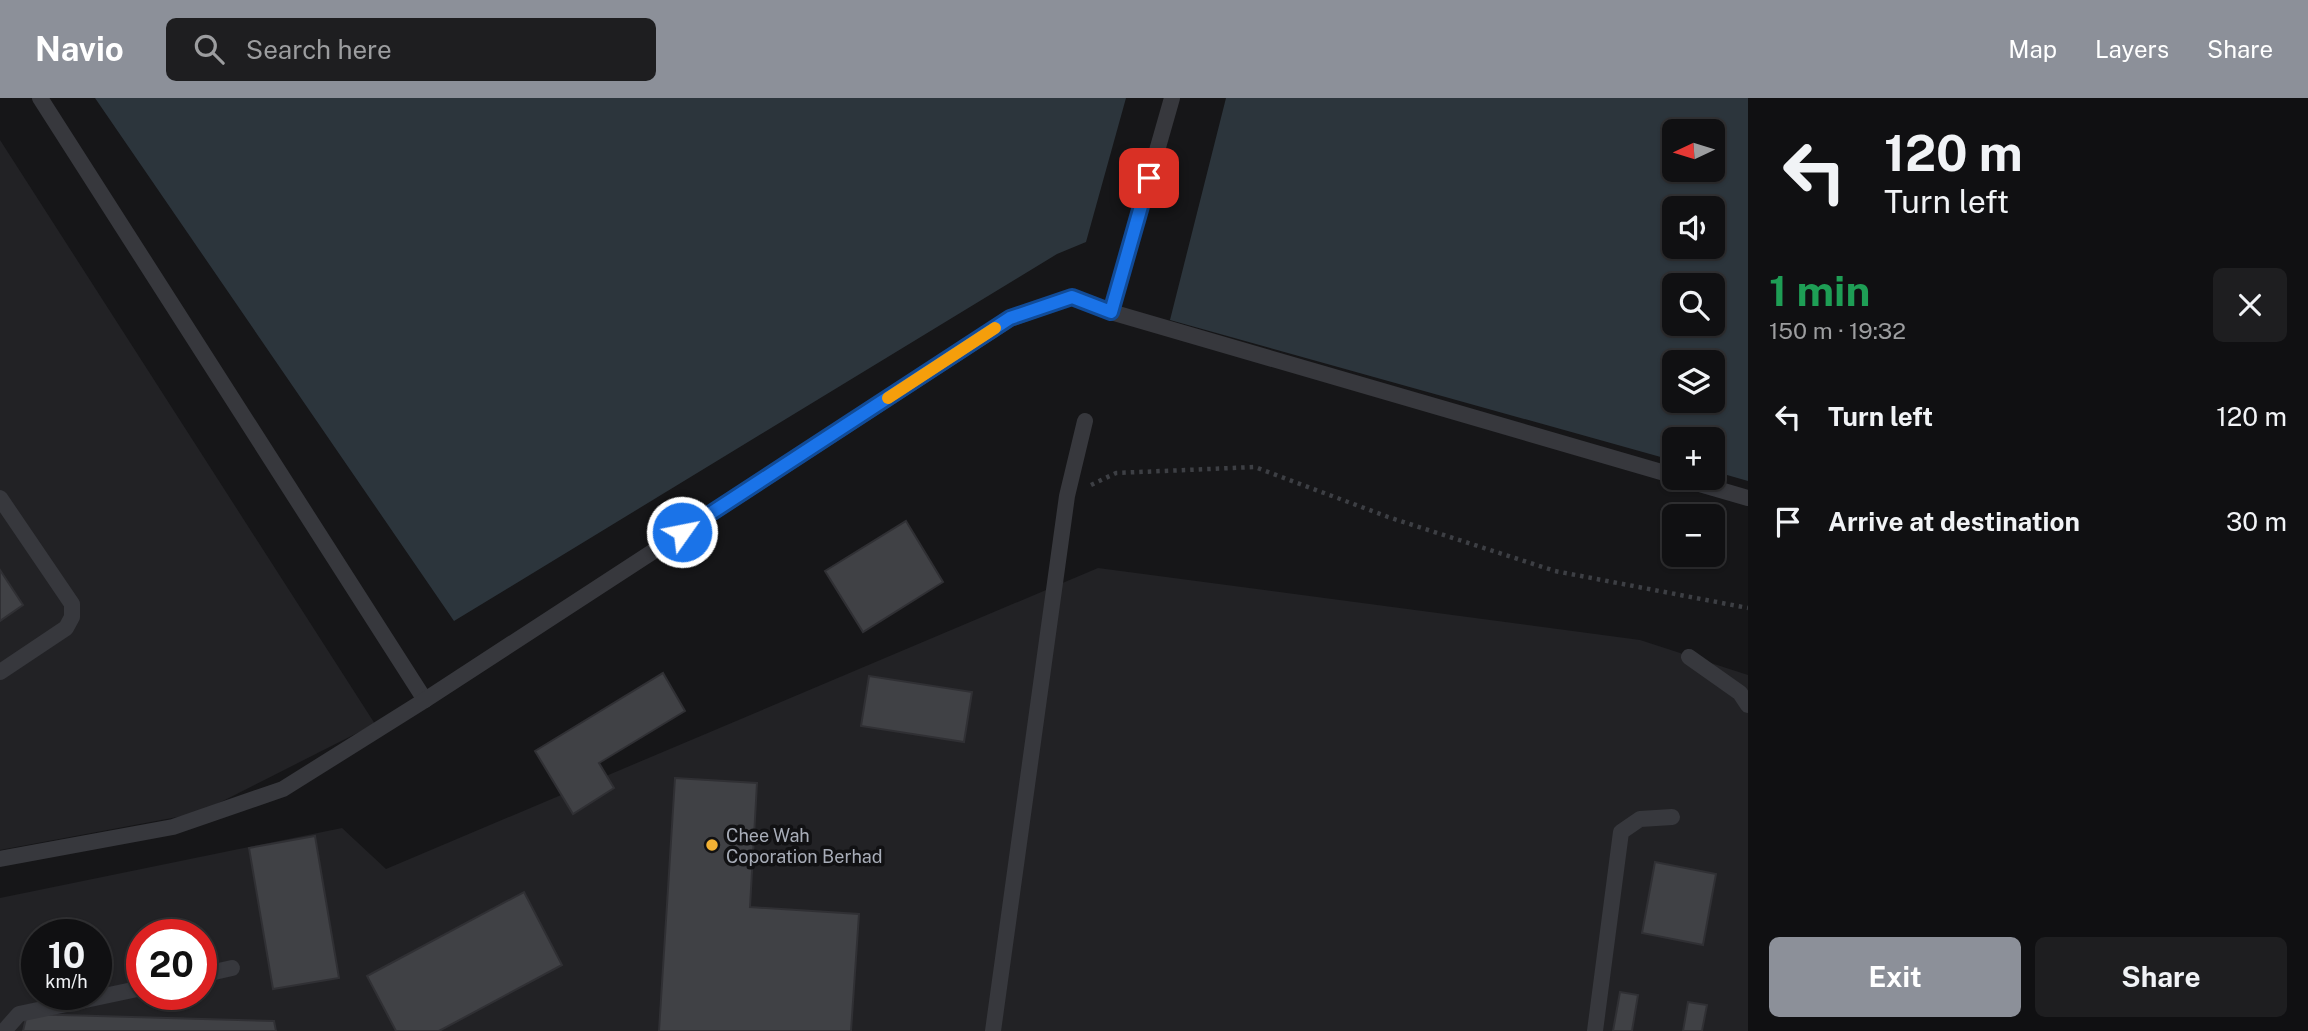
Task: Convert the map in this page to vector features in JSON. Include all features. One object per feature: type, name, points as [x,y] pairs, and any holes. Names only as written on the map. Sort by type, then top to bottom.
[{"type":"lane","points":[[40,98],[425,700]]},
{"type":"lane","points":[[1111,312],[1172,98]]},
{"type":"lane","points":[[0,859],[173,827],[283,789],[425,700],[1010,318],[1072,297],[1111,312],[1662,473]]},
{"type":"lane","points":[[993,1031],[1067,496],[1085,421]]},
{"type":"lane","points":[[1721,490],[1748,498]]},
{"type":"lane","points":[[0,498],[72,604],[72,617],[66,628],[0,672]]},
{"type":"lane","points":[[1689,657],[1740,693],[1748,705]]},
{"type":"lane","points":[[1595,1031],[1621,832],[1640,819],[1672,817]]},
{"type":"lane","points":[[217,971],[232,968]]},
{"type":"lane","points":[[4,1031],[19,1014],[126,991]]},
{"type":"path","points":[[1067,496],[1116,473],[1255,467],[1388,517],[1555,571],[1748,608]]},
{"type":"shaded area","points":[[95,98],[1126,98],[1086,242],[1057,254],[454,621]]},
{"type":"shaded area","points":[[1226,98],[1748,98],[1748,481],[1725,474],[1725,427],[1662,427],[1662,457],[1170,320]]},
{"type":"shaded area","points":[[0,140],[375,724],[199,813],[0,850]]},
{"type":"shaded area","points":[[1098,568],[1640,640],[1748,675],[1748,1031],[0,1031],[0,898],[342,828],[386,869]]},
{"type":"building","points":[[906,521],[943,582],[863,632],[825,571]]},
{"type":"building","points":[[0,570],[23,605],[0,621]]},
{"type":"building","points":[[663,673],[685,711],[599,763],[614,788],[573,814],[535,751]]},
{"type":"building","points":[[869,676],[972,692],[964,742],[861,726]]},
{"type":"building","name":"Chee Wah Coporation Berhad","points":[[675,778],[757,783],[750,907],[859,914],[851,1031],[659,1031]]},
{"type":"building","points":[[315,836],[339,978],[273,989],[249,848]]},
{"type":"building","points":[[1655,862],[1716,874],[1703,945],[1642,933]]},
{"type":"building","points":[[524,892],[562,965],[439,1031],[396,1031],[367,976]]},
{"type":"building","points":[[1620,992],[1638,995],[1632,1031],[1613,1031]]},
{"type":"building","points":[[1688,1002],[1707,1005],[1702,1031],[1683,1031]]},
{"type":"building","points":[[27,1014],[274,1021],[276,1031],[23,1031]]},
{"type":"slow traffic","points":[[888,398],[995,328]]},
{"type":"place","name":"Chee Wah Coporation Berhad","points":[[712,845]]},
{"type":"route","points":[[682,532],[1010,318],[1072,297],[1111,312],[1149,178]]}]
